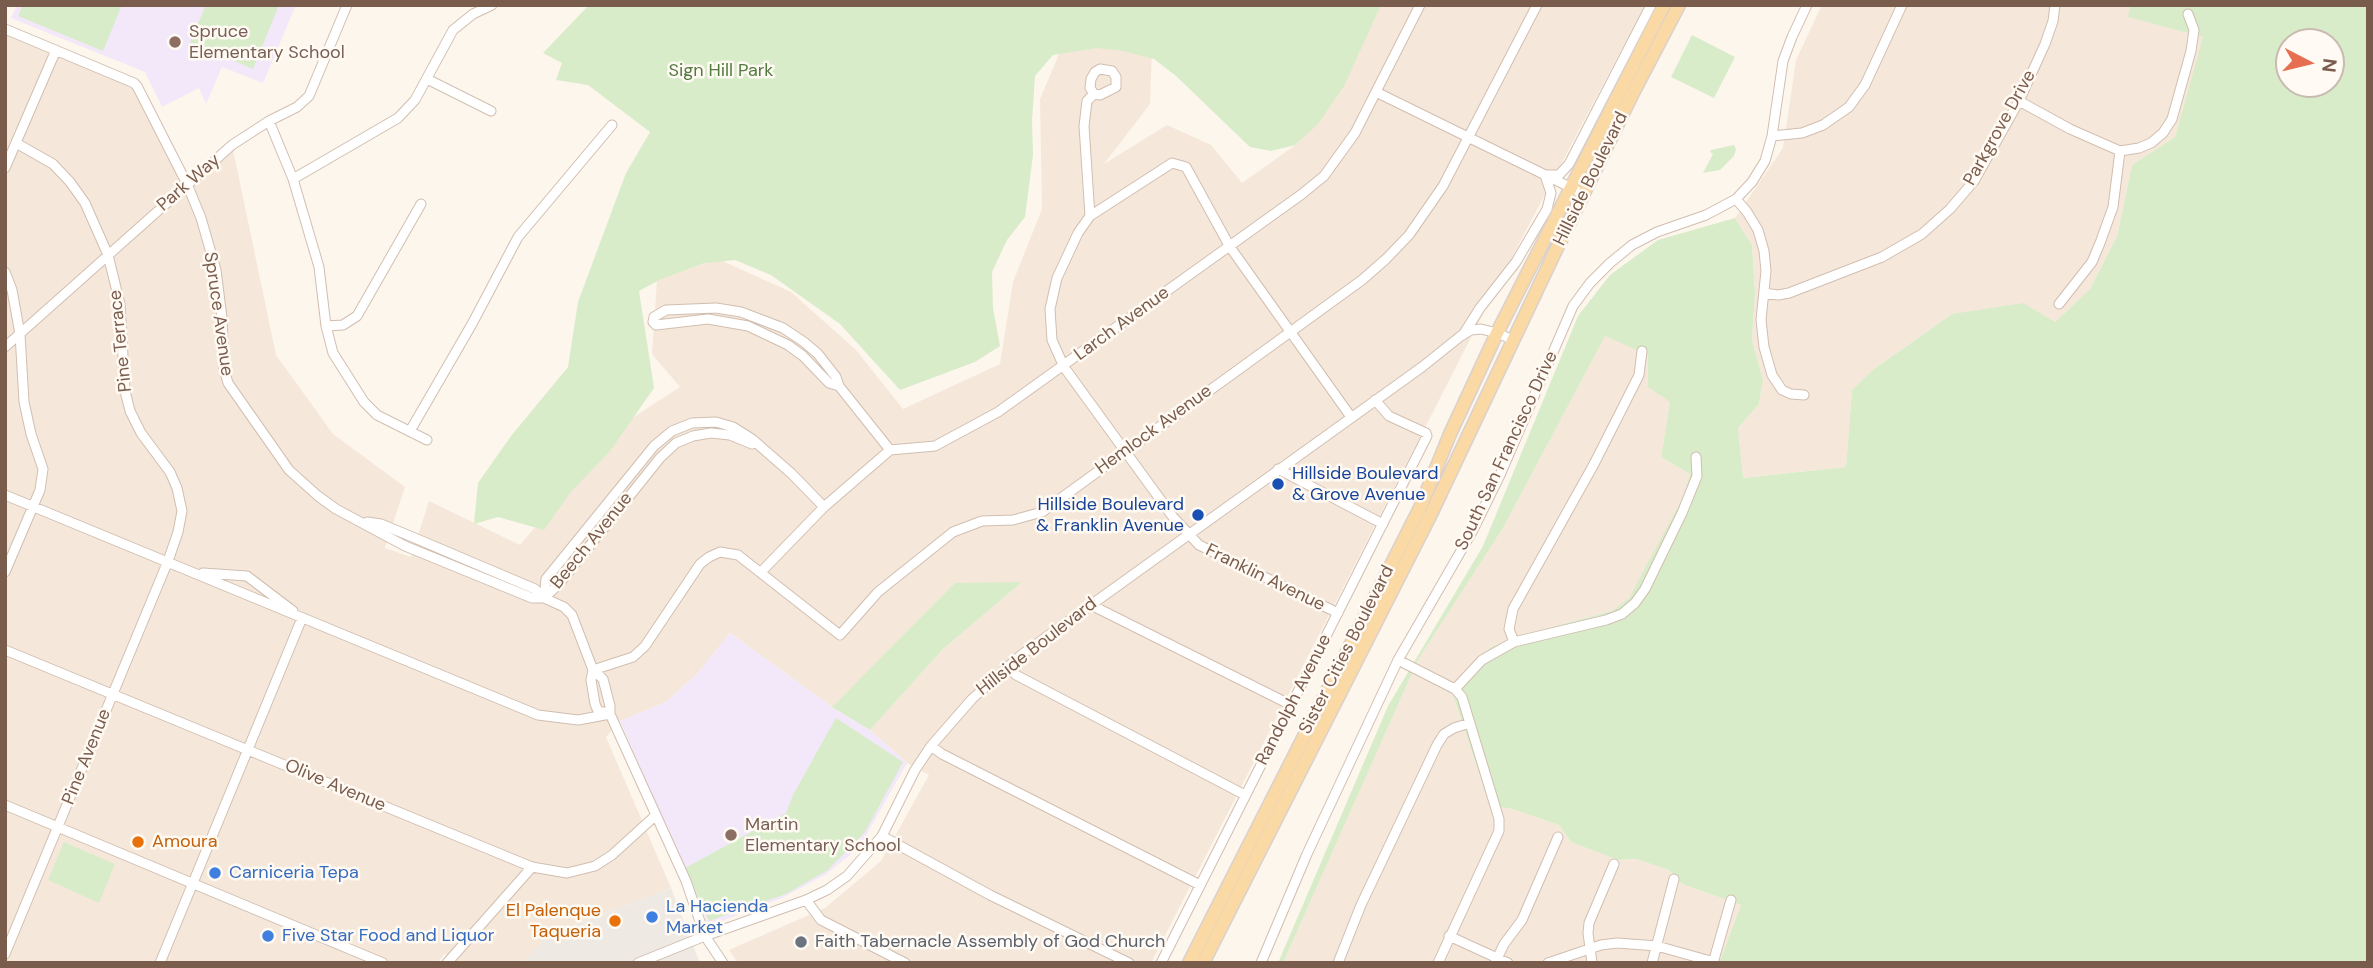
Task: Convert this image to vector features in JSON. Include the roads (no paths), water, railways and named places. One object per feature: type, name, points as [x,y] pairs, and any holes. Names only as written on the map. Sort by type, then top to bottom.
[{"type":"main road","name":"Hillside Boulevard","points":[[1497,333],[1664,5]]},
{"type":"main road","name":"Hillside Boulevard","points":[[1513,340],[1633,93],[1679,5]]},
{"type":"main road","name":"Sister Cities Boulevard","points":[[1189,963],[1420,508],[1450,434],[1497,333]]},
{"type":"main road","name":"Sister Cities Boulevard","points":[[1203,963],[1431,514],[1513,340]]},
{"type":"street","name":"Park Way","points":[[5,347],[232,145],[297,107],[309,96],[348,5]]},
{"type":"street","points":[[293,179],[398,118],[415,100],[453,30],[473,13],[492,5]]},
{"type":"street","name":"Larch Avenue","points":[[890,450],[935,446],[998,412],[1230,247],[1324,176],[1355,133],[1420,5]]},
{"type":"street","name":"Hemlock Avenue","points":[[593,670],[633,657],[645,646],[700,564],[720,552],[738,555],[840,635],[878,592],[953,533],[982,521],[1013,520],[1042,512],[1362,280],[1409,235],[1443,186],[1537,5]]},
{"type":"street","name":"Hillside Boulevard","points":[[638,963],[705,936],[806,901],[847,876],[882,836],[915,770],[931,746],[972,699],[1007,666],[1462,335],[1516,262],[1547,209],[1551,193],[1545,175],[1559,175],[1569,164],[1651,5]]},
{"type":"street","name":"South San Francisco Drive","points":[[1261,963],[1307,854],[1398,660],[1473,530],[1500,475],[1569,315],[1579,298],[1610,263],[1632,245],[1657,232],[1706,215],[1736,199],[1752,182],[1765,161],[1772,136],[1783,61],[1807,5]]},
{"type":"street","points":[[1772,136],[1802,133],[1823,125],[1849,107],[1865,85],[1902,5]]},
{"type":"street","name":"Parkgrove Drive","points":[[1764,293],[1778,295],[1793,291],[1882,257],[1922,234],[1950,209],[1974,181],[2019,101],[2045,44],[2055,5]]},
{"type":"street","points":[[2019,101],[2070,129],[2120,150],[2139,148],[2151,143],[2163,133],[2172,119],[2191,51],[2193,30],[2188,15]]},
{"type":"street","name":"Spruce Avenue","points":[[5,29],[137,86],[187,184],[201,218],[216,270],[222,318],[224,369],[228,383],[289,470],[318,496],[358,520],[381,524],[536,589],[544,598],[564,607],[572,615],[593,670],[603,679],[610,714],[686,881],[705,936],[723,963]]},
{"type":"street","points":[[5,168],[56,50]]},
{"type":"street","points":[[427,79],[491,111]]},
{"type":"street","points":[[1376,92],[1584,194]]},
{"type":"street","points":[[1094,94],[1087,101],[1084,127],[1090,216],[1172,163],[1186,167],[1230,247],[1352,417]]},
{"type":"street","points":[[269,121],[293,179],[319,267],[326,326],[333,353],[364,402],[377,415],[427,440]]},
{"type":"street","points":[[410,431],[472,324],[518,237],[612,125]]},
{"type":"street","name":"Pine Terrace","points":[[16,143],[53,164],[70,182],[85,203],[108,256],[120,304],[125,391],[130,411],[141,433],[170,472],[182,511],[168,561]]},
{"type":"street","points":[[2059,304],[2092,262],[2100,243],[2113,207],[2120,150]]},
{"type":"street","points":[[1736,199],[1758,230],[1764,251],[1766,271],[1760,320],[1772,375],[1782,390],[1804,395]]},
{"type":"street","points":[[326,326],[343,325],[358,316],[421,204]]},
{"type":"street","name":"Franklin Avenue","points":[[1090,216],[1078,233],[1057,278],[1050,309],[1052,340],[1064,367],[1188,535],[1209,552],[1338,613]]},
{"type":"street","points":[[5,272],[12,290],[20,334],[24,402],[43,469],[40,490],[5,572]]},
{"type":"street","points":[[708,319],[709,307]]},
{"type":"street","points":[[761,572],[824,507],[890,450],[839,386],[836,377],[818,354],[783,328],[741,312],[709,307],[666,310],[658,313],[653,322],[656,325],[708,319],[748,326],[795,350],[830,383],[839,386]]},
{"type":"street","points":[[1462,335],[1471,330],[1481,330],[1513,340]]},
{"type":"street","points":[[1514,642],[1509,629],[1513,609],[1632,390],[1639,375],[1642,351]]},
{"type":"street","name":"Randolph Avenue","points":[[1161,963],[1427,436],[1426,433],[1389,416],[1375,400]]},
{"type":"street","name":"Beech Avenue","points":[[544,598],[546,579],[654,446],[672,431],[692,423],[716,422],[733,427],[752,439],[824,507]]},
{"type":"street","points":[[1455,689],[1482,660],[1514,642],[1606,620],[1622,614],[1635,603],[1650,579],[1682,513],[1697,476],[1696,457]]},
{"type":"street","points":[[1278,469],[1383,524]]},
{"type":"street","points":[[5,495],[538,715],[578,720],[610,714]]},
{"type":"street","name":"Pine Avenue","points":[[5,954],[168,561]]},
{"type":"street","points":[[195,572],[247,576],[302,618]]},
{"type":"street","points":[[1091,605],[1291,705]]},
{"type":"street","points":[[160,963],[302,618]]},
{"type":"street","name":"Olive Avenue","points":[[5,650],[532,867],[567,873],[595,866],[612,855],[655,816]]},
{"type":"street","points":[[1398,660],[1455,689],[1462,697],[1499,819],[1499,831],[1438,963]]},
{"type":"street","points":[[1007,666],[1016,676],[1245,795]]},
{"type":"street","name":"Spruce Avenue","points":[[593,670],[591,680],[594,704],[598,711],[610,714]]},
{"type":"street","points":[[1338,963],[1361,905],[1437,745],[1444,734],[1471,723]]},
{"type":"street","points":[[931,746],[1200,885]]},
{"type":"street","points":[[5,805],[383,963]]},
{"type":"street","points":[[882,836],[990,895],[1129,963]]},
{"type":"street","points":[[1496,960],[1522,920],[1558,837]]},
{"type":"street","points":[[1591,963],[1589,923],[1614,864]]},
{"type":"street","points":[[447,963],[532,867]]},
{"type":"street","points":[[1652,963],[1674,878]]},
{"type":"street","points":[[1548,963],[1589,948],[1617,943],[1657,946],[1714,962],[1731,900]]},
{"type":"street","points":[[806,901],[821,920],[905,963]]},
{"type":"street","points":[[1449,936],[1496,960],[1508,963]]},
{"type":"place","name":"Spruce Elementary School","points":[[175,42]]},
{"type":"place","name":"Hillside Boulevard & Grove Avenue","points":[[1278,484]]},
{"type":"place","name":"Hillside Boulevard & Franklin Avenue","points":[[1198,515]]},
{"type":"place","name":"Martin Elementary School","points":[[731,835]]},
{"type":"place","name":"Amoura","points":[[138,842]]},
{"type":"place","name":"Carniceria Tepa","points":[[215,873]]},
{"type":"place","name":"La Hacienda Market","points":[[652,917]]},
{"type":"place","name":"El Palenque Taqueria","points":[[615,921]]},
{"type":"place","name":"Five Star Food and Liquor","points":[[268,936]]},
{"type":"place","name":"Faith Tabernacle Assembly of God Church","points":[[801,942]]},
{"type":"park label","name":"Sign Hill Park","points":[[721,71]]}]
